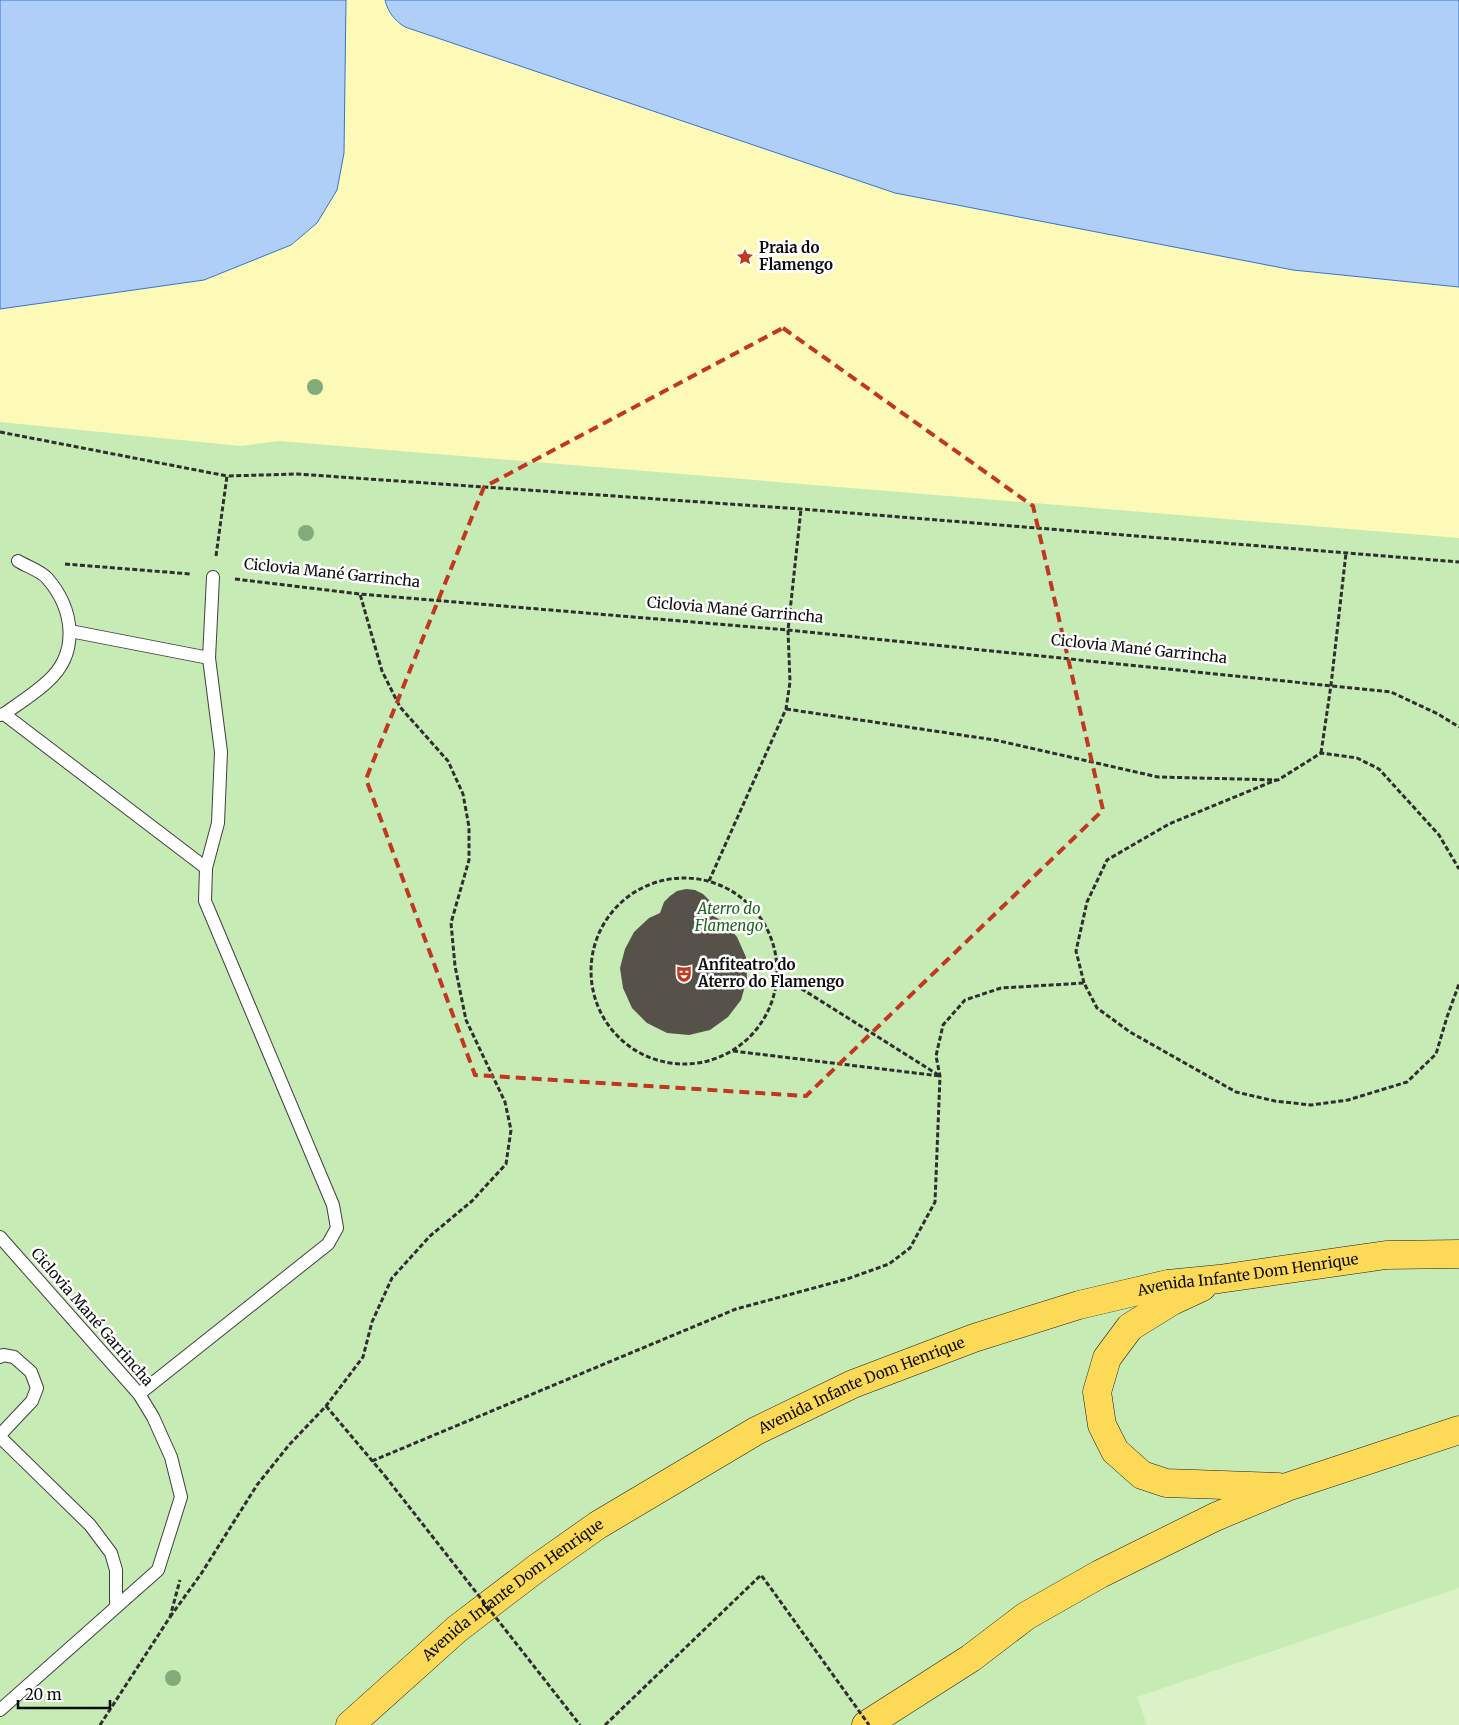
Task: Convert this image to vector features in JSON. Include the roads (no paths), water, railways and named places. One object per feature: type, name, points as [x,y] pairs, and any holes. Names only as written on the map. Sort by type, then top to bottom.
[{"type":"highway","name":"Avenida Infante Dom Henrique","points":[[350,1725],[456,1628],[598,1525],[756,1431],[853,1384],[974,1338],[1079,1306],[1159,1286],[1386,1255],[1459,1254]]},
{"type":"highway","points":[[1219,1279],[1172,1301],[1130,1327],[1107,1358],[1097,1392],[1102,1425],[1115,1451],[1142,1475],[1166,1483],[1287,1487]]},
{"type":"highway","points":[[868,1725],[971,1658],[1026,1616],[1100,1574],[1215,1517],[1287,1487],[1459,1430]]},
{"type":"lane","points":[[18,561],[47,577],[68,613],[70,631],[68,648],[59,669],[48,682],[2,715],[206,868]]},
{"type":"lane","points":[[139,1394],[328,1244],[337,1228],[333,1205],[205,901],[206,868],[218,823],[221,752],[209,658],[213,577]]},
{"type":"lane","points":[[70,631],[209,658]]},
{"type":"lane","name":"Ciclovia Mané Garrincha","points":[[0,1237],[139,1394],[153,1418],[171,1457],[181,1497],[158,1570],[116,1607]]},
{"type":"lane","points":[[0,1357],[3,1355],[14,1357],[31,1372],[37,1388],[32,1401],[0,1436],[90,1525],[112,1553],[116,1570],[116,1607],[105,1619],[0,1710]]},
{"type":"water","points":[[0,0],[346,0],[344,153],[337,190],[317,223],[291,245],[204,280],[0,309]]},
{"type":"water","points":[[385,0],[1459,0],[1459,287],[1293,270],[895,193],[405,27],[392,15]]},
{"type":"place","name":"Praia do Flamengo","points":[[745,257]]},
{"type":"place","name":"Anfiteatro do Aterro do Flamengo","points":[[684,974]]},
{"type":"park label","name":"Aterro do Flamengo","points":[[729,918]]}]
